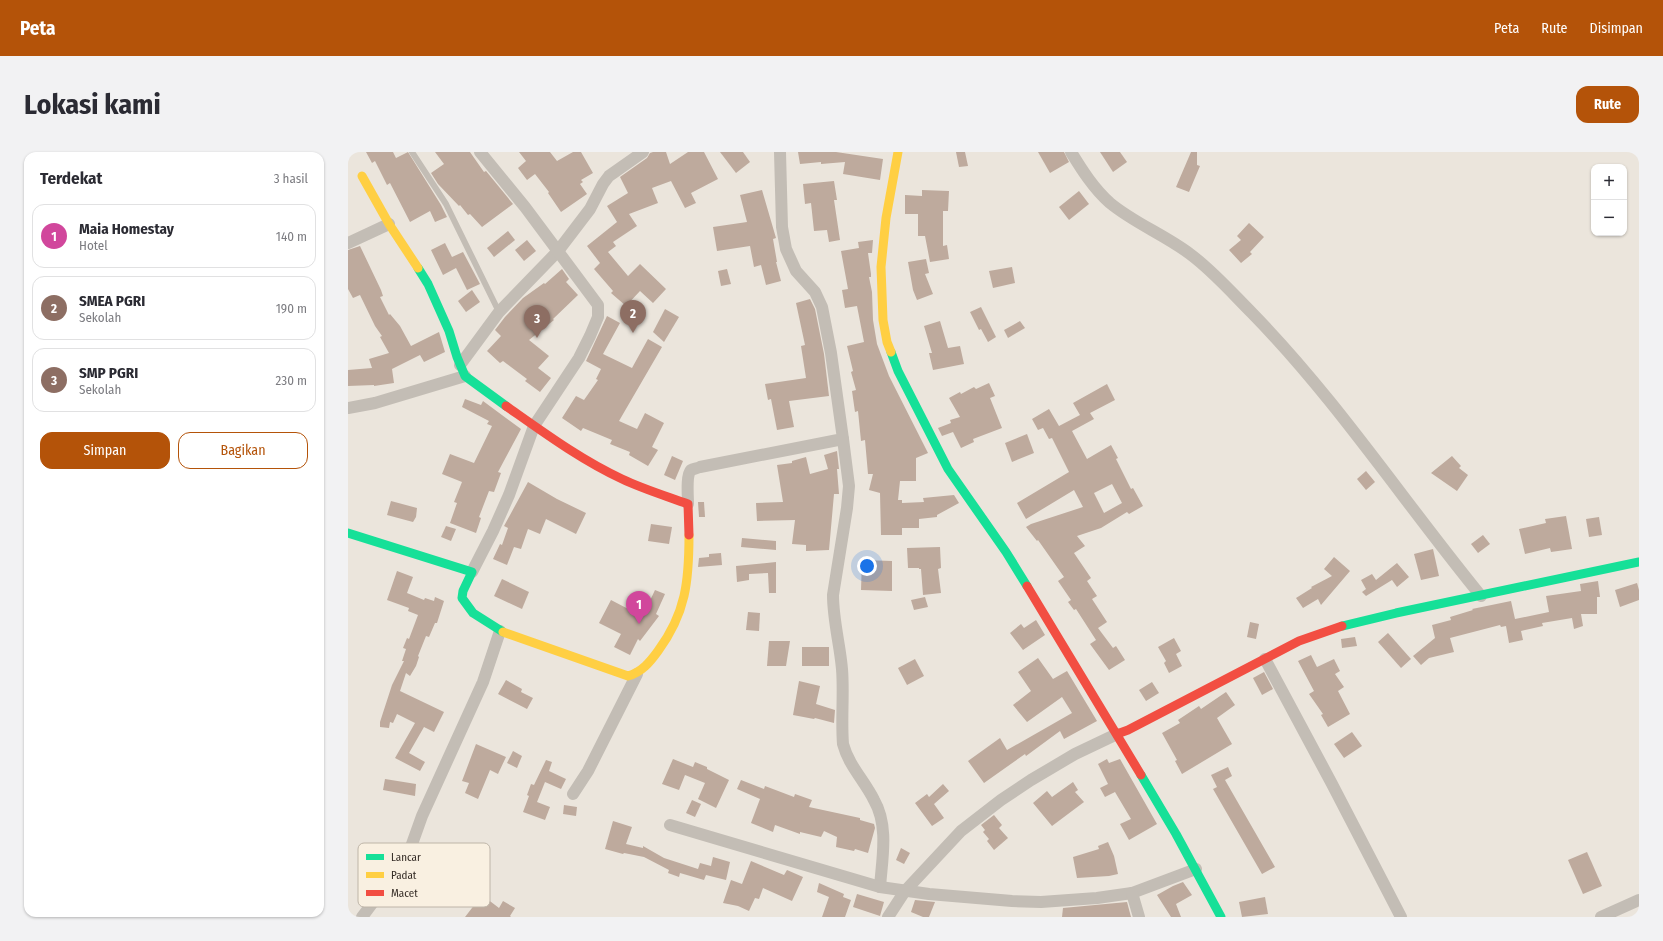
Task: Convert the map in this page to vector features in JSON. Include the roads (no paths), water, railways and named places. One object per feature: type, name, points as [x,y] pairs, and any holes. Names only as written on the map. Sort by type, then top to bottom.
[{"type":"street","points":[[480,152],[558,251],[598,305],[598,313],[590,336],[579,358],[534,426],[509,495],[463,591],[462,598],[464,604],[500,631],[614,672],[628,676],[637,674]]},
{"type":"street","points":[[460,365],[499,312],[558,251],[590,209],[603,184],[609,176],[643,152]]},
{"type":"street","points":[[780,152],[782,227],[786,249],[796,271],[815,292],[822,307],[832,360],[843,439],[849,486],[847,508],[833,595],[833,607],[840,647],[842,672],[843,744],[846,755],[874,799],[882,819],[883,840],[880,887]]},
{"type":"street","points":[[898,152],[886,218],[881,267],[883,320],[892,358],[918,414],[948,469],[1023,579],[1118,734],[1196,869],[1221,917]]},
{"type":"street","points":[[1071,152],[1098,192],[1123,212],[1168,239],[1200,262],[1286,350],[1336,409],[1440,546],[1481,596]]},
{"type":"street","points":[[362,176],[389,224],[428,284],[449,331],[465,376],[534,426],[600,468],[624,480],[688,504]]},
{"type":"street","points":[[348,243],[389,224]]},
{"type":"street","points":[[348,408],[375,403],[465,376]]},
{"type":"street","points":[[573,794],[588,771],[637,674],[654,657],[677,620],[685,589],[689,528],[689,472],[700,467],[843,439]]},
{"type":"street","points":[[348,533],[472,572]]},
{"type":"street","points":[[888,917],[905,891],[961,831],[1001,800],[1075,754],[1118,734],[1299,641],[1326,630],[1351,623],[1639,562]]},
{"type":"street","points":[[412,843],[422,816],[483,682],[500,631]]},
{"type":"street","points":[[1265,659],[1401,917]]},
{"type":"street","points":[[670,825],[880,887],[905,891],[1012,901],[1041,902],[1097,898],[1132,893],[1196,869]]},
{"type":"street","points":[[1132,893],[1139,917]]},
{"type":"street","points":[[1601,917],[1639,900]]},
{"type":"street","points":[[362,917],[370,907]]},
{"type":"lane","points":[[412,152],[446,204],[480,270],[499,312]]},
{"type":"place","name":"SMEA PGRI","points":[[633,333]]},
{"type":"place","name":"SMP PGRI","points":[[537,338]]},
{"type":"place","name":"Maia Homestay","points":[[639,624]]}]
